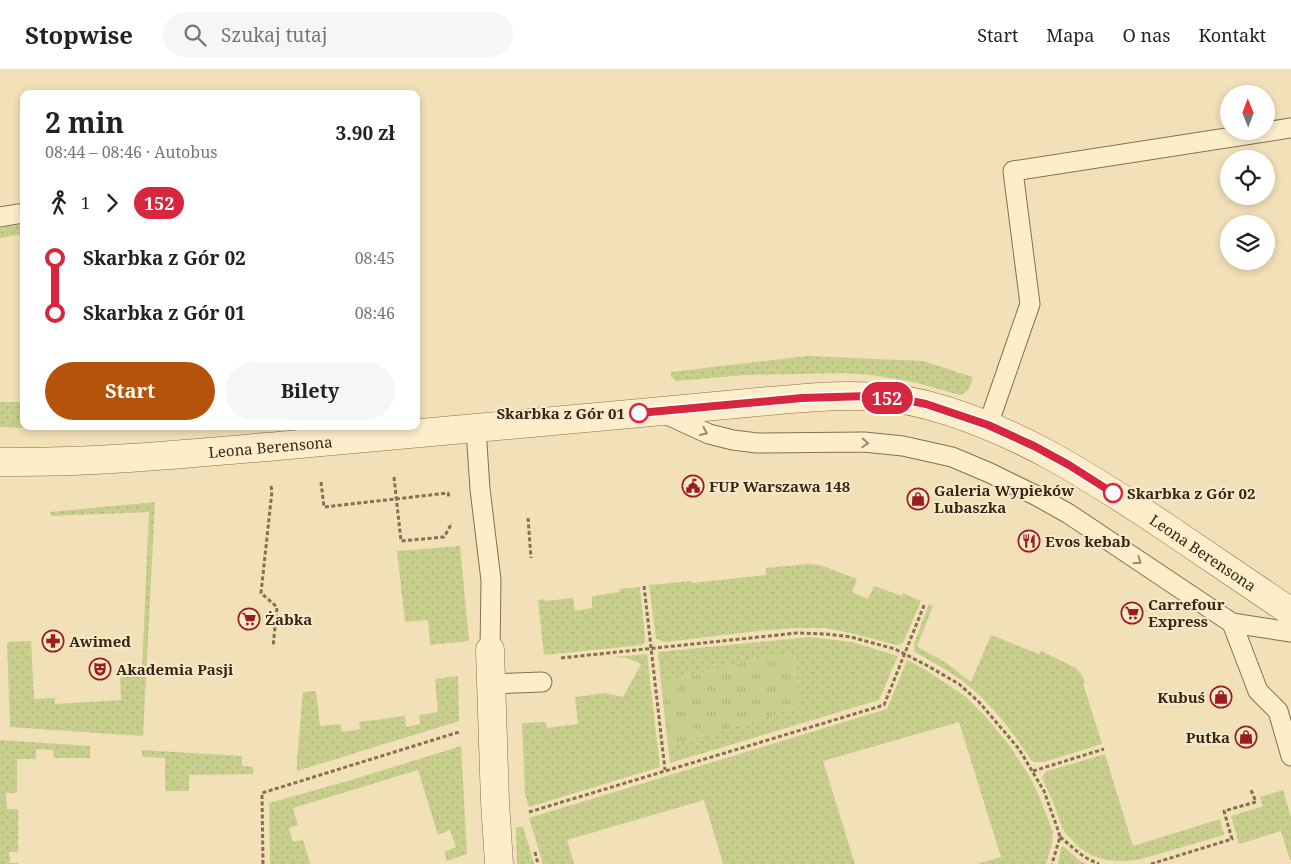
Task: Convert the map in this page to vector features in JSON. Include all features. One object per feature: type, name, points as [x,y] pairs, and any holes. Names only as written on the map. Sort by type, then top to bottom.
[{"type":"street","name":"Leona Berensona","points":[[0,462],[97,460],[177,454],[476,429],[802,398],[868,396],[896,398],[926,404],[988,425],[1034,446],[1069,465],[1142,512],[1291,612]]},
{"type":"street","points":[[490,650],[499,864]]},
{"type":"lane","points":[[988,425],[1030,304],[1013,170],[1291,128]]},
{"type":"lane","points":[[0,217],[20,214]]},
{"type":"lane","points":[[660,412],[709,434],[733,440],[757,443],[874,443],[903,446],[952,457],[990,473],[1069,514],[1232,622],[1291,632]]},
{"type":"lane","points":[[476,429],[480,489],[491,580],[490,650]]},
{"type":"lane","points":[[1232,622],[1258,691],[1278,712],[1291,756]]},
{"type":"lane","points":[[491,684],[542,682]]},
{"type":"path","points":[[394,477],[401,541],[444,538],[452,524],[451,516]]},
{"type":"path","points":[[321,482],[324,507],[448,493]]},
{"type":"path","points":[[271,486],[272,491],[260,593],[277,607],[273,647]]},
{"type":"path","points":[[528,518],[531,558]]},
{"type":"path","points":[[644,586],[665,770]]},
{"type":"path","points":[[524,814],[884,705],[925,603]]},
{"type":"path","points":[[561,658],[797,633],[851,637],[904,653],[959,684],[979,702],[1019,748],[1044,791],[1060,837],[1077,853],[1099,864]]},
{"type":"path","points":[[263,864],[262,793],[461,731]]},
{"type":"path","points":[[1032,771],[1104,749]]},
{"type":"path","points":[[1151,864],[1232,839],[1224,811],[1256,802],[1251,790]]},
{"type":"path","points":[[1052,864],[1060,837]]},
{"type":"green space","points":[[20,225],[20,235],[0,238],[0,228]]},
{"type":"green space","points":[[807,356],[923,361],[973,377],[969,388],[960,395],[914,382],[871,375],[843,373],[745,375],[676,381],[671,377],[671,372]]},
{"type":"green space","points":[[0,402],[20,402],[20,428],[0,427]]},
{"type":"green space","points":[[155,502],[143,736],[10,727],[7,642],[31,641],[34,699],[55,698],[55,704],[121,700],[120,672],[142,671],[149,512],[51,516],[50,512]]},
{"type":"green space","points":[[460,546],[469,641],[430,645],[428,620],[405,622],[397,551]]},
{"type":"green space","points":[[808,564],[820,565],[857,579],[852,592],[868,599],[874,586],[902,596],[903,593],[921,601],[904,641],[896,645],[825,628],[758,631],[665,642],[656,638],[649,585],[691,581],[692,583],[766,575],[766,568]]},
{"type":"green space","points":[[640,587],[645,639],[642,645],[544,655],[538,600],[573,598],[575,611],[592,608],[592,596],[620,592],[619,589]]},
{"type":"green space","points":[[929,604],[933,606],[917,646],[945,662],[971,682],[991,635],[1039,654],[1041,651],[1076,668],[1085,682],[1083,683],[1102,744],[1044,762],[1034,762],[1031,760],[1007,726],[979,695],[957,677],[915,652],[914,644]]},
{"type":"green space","points":[[810,637],[852,642],[898,656],[879,700],[670,763],[668,746],[799,707],[794,654],[757,659],[661,683],[658,652]]},
{"type":"green space","points":[[647,654],[660,767],[529,807],[525,795],[522,723],[546,722],[547,728],[578,724],[575,697],[605,693],[623,697],[641,664],[627,658],[614,657]]},
{"type":"green space","points":[[794,654],[799,707],[668,746],[661,683],[757,659]]},
{"type":"green space","points":[[907,660],[926,670],[966,697],[1009,745],[1029,775],[1053,832],[1052,844],[1046,864],[977,864],[1001,857],[959,722],[823,761],[855,864],[723,864],[704,800],[567,840],[574,864],[543,864],[529,818],[887,709]]},
{"type":"green space","points":[[458,676],[459,721],[297,771],[303,692],[316,691],[320,726],[341,724],[342,732],[360,729],[359,722],[405,716],[406,727],[420,724],[419,715],[438,712],[435,679]]},
{"type":"green space","points":[[0,740],[90,746],[90,758],[54,758],[53,750],[36,749],[36,759],[17,759],[17,793],[6,793],[7,809],[18,809],[18,852],[9,852],[10,863],[18,864],[0,864]]},
{"type":"green space","points":[[461,746],[467,854],[447,861],[444,852],[456,847],[450,830],[438,835],[418,770],[293,808],[298,825],[289,828],[293,842],[303,840],[310,864],[270,864],[269,803]]},
{"type":"green space","points":[[142,750],[242,756],[242,766],[253,767],[253,774],[189,775],[189,791],[165,791],[165,758],[142,757]]},
{"type":"green space","points":[[1105,754],[1133,846],[1220,819],[1224,835],[1141,859],[1113,861],[1087,853],[1064,830],[1042,778],[1047,771]]},
{"type":"green space","points":[[1283,790],[1291,817],[1291,860],[1281,831],[1239,844],[1231,816],[1263,806],[1260,797]]},
{"type":"green space","points":[[523,826],[534,864],[517,864],[516,828]]},
{"type":"green space","points":[[1063,846],[1086,864],[1058,864],[1061,847]]},
{"type":"bus line","name":"152","points":[[639,413],[802,398],[868,396],[896,398],[926,404],[988,425],[1034,446],[1069,465],[1113,493]]},
{"type":"place","name":"Skarbka z Gór 01","points":[[639,413]]},
{"type":"place","name":"FUP Warszawa 148","points":[[693,486]]},
{"type":"place","name":"Skarbka z Gór 02","points":[[1113,493]]},
{"type":"place","name":"Galeria Wypieków Lubaszka","points":[[918,499]]},
{"type":"place","name":"Evos kebab","points":[[1029,541]]},
{"type":"place","name":"Carrefour Express","points":[[1132,613]]},
{"type":"place","name":"Żabka","points":[[249,619]]},
{"type":"place","name":"Awimed","points":[[53,641]]},
{"type":"place","name":"Akademia Pasji","points":[[100,669]]},
{"type":"place","name":"Kubuś","points":[[1221,697]]},
{"type":"place","name":"Putka","points":[[1246,737]]}]
